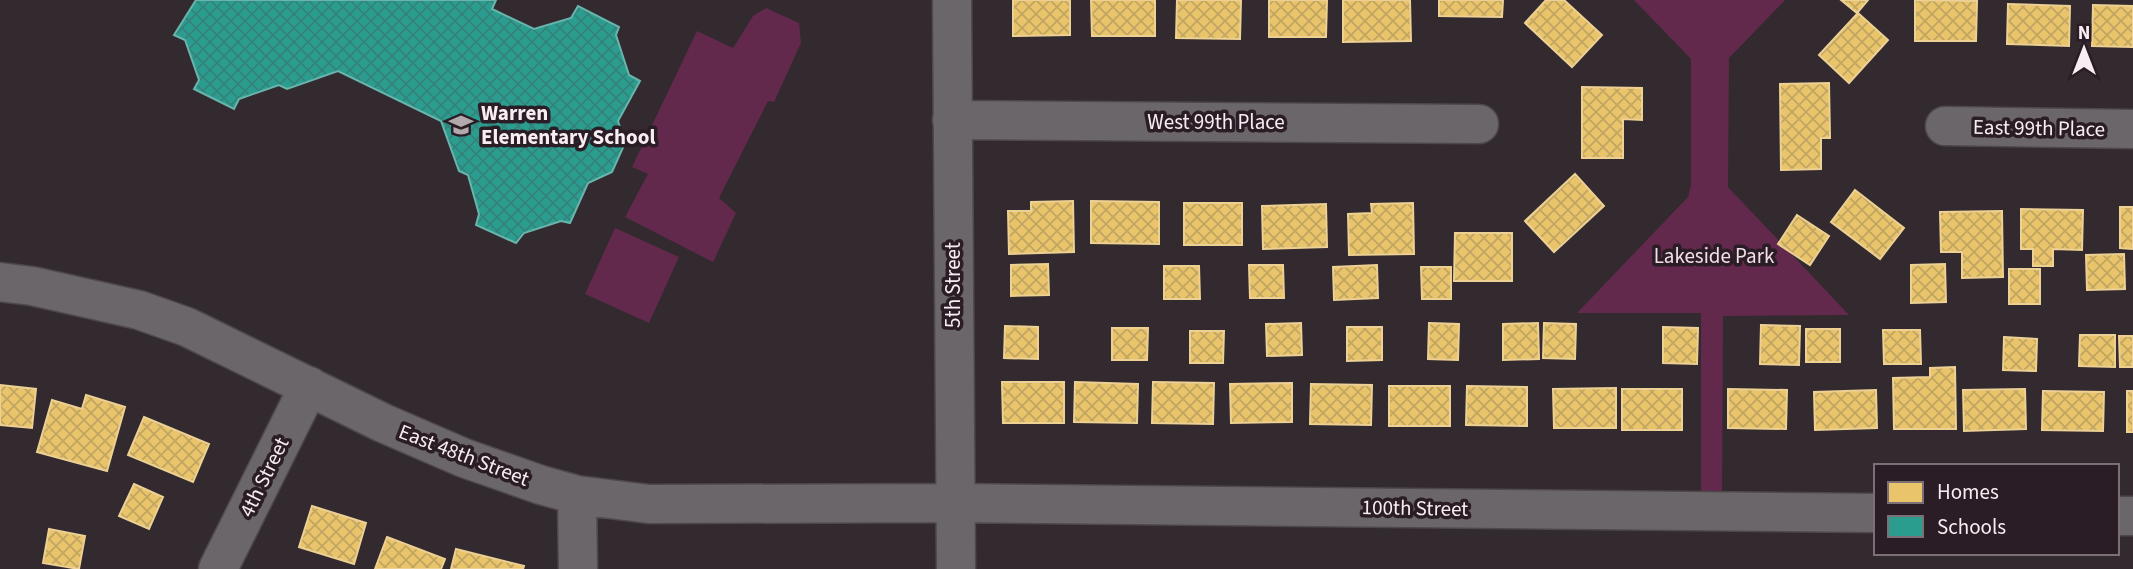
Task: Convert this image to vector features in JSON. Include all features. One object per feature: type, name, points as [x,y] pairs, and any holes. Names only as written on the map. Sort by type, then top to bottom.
[{"type":"street","name":"5th Street","points":[[952,0],[956,569]]},
{"type":"street","name":"West 99th Place","points":[[952,120],[1479,124]]},
{"type":"street","name":"East 99th Place","points":[[1945,126],[2133,129]]},
{"type":"street","name":"East 48th Street","points":[[0,282],[32,286],[139,310],[187,327],[383,424],[464,458],[577,495],[649,504],[955,503]]},
{"type":"street","name":"4th Street","points":[[218,569],[309,386]]},
{"type":"street","points":[[577,495],[578,569]]},
{"type":"street","name":"100th Street","points":[[955,503],[1874,513]]},
{"type":"green space","name":"Lakeside Park","points":[[1634,0],[1785,0],[1729,58],[1728,187],[1849,315],[1723,316],[1722,494],[1701,494],[1701,313],[1577,313],[1688,197],[1691,185],[1691,59]]},
{"type":"green space","points":[[766,8],[799,23],[801,43],[774,102],[768,101],[719,198],[736,213],[713,262],[625,217],[648,174],[632,167],[697,31],[733,48],[753,16]]},
{"type":"green space","points":[[615,228],[679,257],[649,323],[585,294]]},
{"type":"building: Homes","points":[[1013,0],[1070,0],[1070,35],[1013,36]]},
{"type":"building: Homes","points":[[1091,0],[1155,0],[1155,36],[1092,36]]},
{"type":"building: Homes","points":[[1177,0],[1241,0],[1240,39],[1176,38]]},
{"type":"building: Homes","points":[[1269,0],[1327,0],[1326,37],[1269,37]]},
{"type":"building: Homes","points":[[1343,0],[1410,0],[1411,41],[1343,42]]},
{"type":"building: Homes","points":[[1439,0],[1503,0],[1502,17],[1439,16]]},
{"type":"building: Homes","points":[[1546,0],[1564,0],[1602,35],[1572,67],[1525,23]]},
{"type":"building: Homes","points":[[1841,0],[1868,0],[1857,13]]},
{"type":"building: Homes","points":[[1915,0],[1977,1],[1976,41],[1915,41]]},
{"type":"building: Homes","points":[[2008,4],[2070,6],[2069,46],[2007,44]]},
{"type":"building: Homes","points":[[2093,5],[2133,6],[2133,47],[2092,46]]},
{"type":"building: Homes","points":[[1858,13],[1888,40],[1849,83],[1819,55]]},
{"type":"building: Homes","points":[[1829,83],[1830,138],[1821,138],[1821,169],[1781,170],[1780,84]]},
{"type":"building: Homes","points":[[1582,87],[1642,88],[1642,120],[1623,119],[1623,158],[1582,158]]},
{"type":"building: Homes","points":[[1575,174],[1604,206],[1554,252],[1525,221]]},
{"type":"building: Homes","points":[[1855,190],[1904,228],[1880,259],[1831,222]]},
{"type":"building: Homes","points":[[1073,201],[1074,252],[1009,254],[1008,211],[1031,211],[1031,202]]},
{"type":"building: Homes","points":[[1091,201],[1159,202],[1159,244],[1091,243]]},
{"type":"building: Homes","points":[[1184,203],[1242,203],[1242,245],[1184,245]]},
{"type":"building: Homes","points":[[1413,203],[1414,254],[1349,255],[1348,214],[1372,213],[1371,204]]},
{"type":"building: Homes","points":[[1326,204],[1327,247],[1263,249],[1262,206]]},
{"type":"building: Homes","points":[[2120,207],[2133,207],[2133,249],[2120,248]]},
{"type":"building: Homes","points":[[2021,209],[2083,210],[2082,250],[2053,249],[2053,266],[2033,266],[2033,249],[2021,249]]},
{"type":"building: Homes","points":[[2002,211],[2003,277],[1962,278],[1962,252],[1941,252],[1940,212]]},
{"type":"building: Homes","points":[[1797,215],[1829,236],[1810,265],[1778,244]]},
{"type":"building: Homes","points":[[1455,233],[1512,233],[1512,281],[1454,281]]},
{"type":"building: Homes","points":[[2124,254],[2125,289],[2087,290],[2086,255]]},
{"type":"building: Homes","points":[[1048,264],[1049,295],[1011,296],[1011,265]]},
{"type":"building: Homes","points":[[1945,264],[1946,302],[1911,303],[1911,265]]},
{"type":"building: Homes","points":[[1249,265],[1283,265],[1284,298],[1250,298]]},
{"type":"building: Homes","points":[[1377,265],[1378,298],[1334,300],[1333,267]]},
{"type":"building: Homes","points":[[1164,266],[1199,266],[1200,299],[1164,299]]},
{"type":"building: Homes","points":[[1421,267],[1451,267],[1451,299],[1422,299]]},
{"type":"building: Homes","points":[[2009,269],[2040,269],[2040,304],[2009,304]]},
{"type":"building: Homes","points":[[1301,323],[1302,355],[1267,356],[1266,324]]},
{"type":"building: Homes","points":[[1429,323],[1459,324],[1458,360],[1428,359]]},
{"type":"building: Homes","points":[[1538,323],[1539,359],[1503,360],[1503,324]]},
{"type":"building: Homes","points":[[1544,323],[1576,324],[1575,359],[1543,358]]},
{"type":"building: Homes","points":[[1761,325],[1800,326],[1799,365],[1760,364]]},
{"type":"building: Homes","points":[[1005,326],[1038,327],[1038,359],[1004,358]]},
{"type":"building: Homes","points":[[1347,327],[1382,327],[1382,360],[1347,361]]},
{"type":"building: Homes","points":[[1663,327],[1698,328],[1697,364],[1663,363]]},
{"type":"building: Homes","points":[[1112,328],[1148,328],[1147,360],[1112,360]]},
{"type":"building: Homes","points":[[1806,329],[1840,329],[1840,362],[1806,362]]},
{"type":"building: Homes","points":[[1883,330],[1920,330],[1921,364],[1884,364]]},
{"type":"building: Homes","points":[[1190,331],[1224,331],[1223,363],[1190,363]]},
{"type":"building: Homes","points":[[2080,335],[2115,335],[2115,367],[2079,366]]},
{"type":"building: Homes","points":[[2119,336],[2133,336],[2133,367],[2120,367]]},
{"type":"building: Homes","points":[[2004,337],[2037,339],[2036,371],[2003,370]]},
{"type":"building: Homes","points":[[1955,367],[1956,429],[1894,429],[1893,378],[1930,377],[1930,368]]},
{"type":"building: Homes","points":[[1002,382],[1064,382],[1064,423],[1003,423]]},
{"type":"building: Homes","points":[[1075,382],[1138,384],[1137,423],[1074,422]]},
{"type":"building: Homes","points":[[1153,382],[1214,383],[1213,424],[1152,423]]},
{"type":"building: Homes","points":[[1292,383],[1292,422],[1231,423],[1230,384]]},
{"type":"building: Homes","points":[[1311,384],[1372,385],[1371,425],[1310,424]]},
{"type":"building: Homes","points":[[0,385],[36,389],[32,428],[0,425]]},
{"type":"building: Homes","points":[[1389,386],[1450,386],[1450,426],[1389,426]]},
{"type":"building: Homes","points":[[1467,386],[1527,387],[1527,426],[1466,425]]},
{"type":"building: Homes","points":[[1616,388],[1616,428],[1554,428],[1553,389]]},
{"type":"building: Homes","points":[[1622,389],[1682,389],[1682,430],[1622,430]]},
{"type":"building: Homes","points":[[1728,389],[1787,390],[1786,429],[1728,428]]},
{"type":"building: Homes","points":[[2025,389],[2026,429],[1964,431],[1963,390]]},
{"type":"building: Homes","points":[[1876,390],[1877,428],[1815,430],[1814,392]]},
{"type":"building: Homes","points":[[2043,391],[2104,392],[2103,431],[2042,430]]},
{"type":"building: Homes","points":[[2127,391],[2133,391],[2133,432],[2127,432]]},
{"type":"building: Homes","points":[[86,395],[125,407],[107,471],[37,452],[52,400],[82,409]]},
{"type":"building: Homes","points":[[144,417],[209,444],[193,482],[128,455]]},
{"type":"building: Homes","points":[[134,484],[163,497],[149,529],[119,516]]},
{"type":"building: Homes","points":[[312,506],[366,523],[354,564],[299,547]]},
{"type":"building: Homes","points":[[49,529],[85,536],[79,569],[43,563]]},
{"type":"building: Homes","points":[[387,537],[445,559],[441,569],[375,569]]},
{"type":"building: Homes","points":[[456,549],[524,566],[523,569],[451,569]]},
{"type":"building: Schools","points":[[196,0],[496,0],[492,9],[534,29],[571,18],[578,6],[619,27],[616,35],[629,75],[640,81],[618,121],[625,143],[612,172],[588,183],[570,223],[561,221],[524,233],[516,243],[476,225],[479,214],[468,175],[459,171],[441,121],[338,71],[287,89],[279,85],[239,99],[234,109],[194,89],[199,80],[185,40],[174,35]]},
{"type":"place","name":"Warren Elementary School","points":[[461,125]]}]
